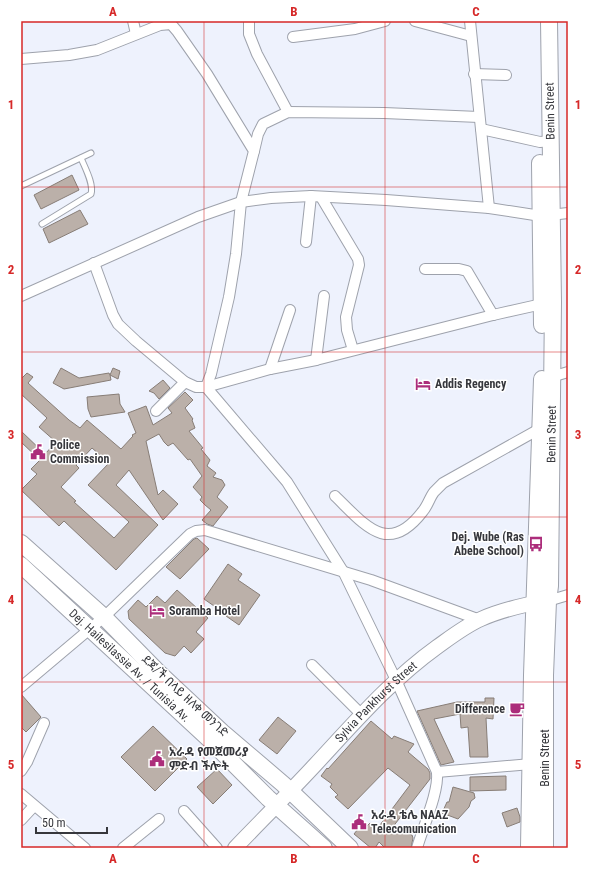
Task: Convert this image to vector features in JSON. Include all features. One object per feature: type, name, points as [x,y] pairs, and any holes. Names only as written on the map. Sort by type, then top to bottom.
[{"type":"main road","name":"Benin Street","points":[[538,21],[545,142],[554,214],[554,376],[547,427],[550,586],[541,602],[539,675],[545,848]]},
{"type":"main road","name":"Benin Street","points":[[545,142],[548,21]]},
{"type":"main road","name":"Benin Street","points":[[554,214],[542,304],[554,376]]},
{"type":"main road","name":"ደጃ/ች በላይ ዘለቀ መንገድ","points":[[21,542],[104,616],[159,673],[222,732],[291,791],[350,848]]},
{"type":"main road","name":"Dej. Hailesilassie Av. / Tunisia Av.","points":[[21,565],[210,740],[276,805],[324,848]]},
{"type":"main road","name":"Benin Street","points":[[529,848],[530,764],[539,675]]},
{"type":"street","points":[[133,21],[136,34]]},
{"type":"street","points":[[249,21],[249,34],[257,54],[288,112]]},
{"type":"street","points":[[293,37],[355,29],[385,21]]},
{"type":"street","points":[[415,21],[471,36]]},
{"type":"street","points":[[470,21],[474,74],[489,208]]},
{"type":"street","points":[[21,59],[69,55],[97,50],[160,25],[171,24],[207,74],[254,151]]},
{"type":"street","points":[[474,74],[506,75]]},
{"type":"street","points":[[206,387],[211,374],[230,297],[241,202],[258,134],[263,124],[288,112],[384,113],[479,117]]},
{"type":"street","points":[[481,129],[545,142]]},
{"type":"street","points":[[306,242],[316,197]]},
{"type":"street","points":[[316,197],[358,259],[359,266],[346,322],[353,350]]},
{"type":"street","points":[[21,296],[198,217],[241,202],[271,198],[316,197],[386,200],[554,214]]},
{"type":"street","points":[[94,263],[113,315],[118,324],[185,382],[196,387],[206,387],[270,369],[316,360],[542,304]]},
{"type":"street","points":[[425,269],[459,269],[467,272],[493,315]]},
{"type":"street","points":[[316,360],[324,296]]},
{"type":"street","points":[[270,369],[290,310]]},
{"type":"street","points":[[156,411],[185,382]]},
{"type":"street","points":[[206,387],[287,482],[344,573],[396,680],[437,772],[438,781],[417,848]]},
{"type":"street","points":[[335,496],[365,525],[376,532],[385,535],[399,532],[413,523],[424,509],[434,492],[443,483],[547,427]]},
{"type":"street","points":[[21,687],[104,616],[190,534],[196,531],[205,530],[371,580],[480,620]]},
{"type":"street","points":[[541,602],[568,596]]},
{"type":"street","name":"Sylvia Pankhurst Street","points":[[235,848],[291,791],[361,714],[396,680],[429,653],[453,635],[480,620],[500,612],[541,602]]},
{"type":"street","points":[[312,665],[361,714]]},
{"type":"street","points":[[21,771],[27,762],[44,723]]},
{"type":"street","points":[[437,772],[530,764]]},
{"type":"street","points":[[21,794],[85,848]]},
{"type":"street","points":[[21,820],[34,806]]},
{"type":"street","points":[[184,811],[217,848]]},
{"type":"street","points":[[123,848],[159,819]]},
{"type":"lane","points":[[21,186],[91,153]]},
{"type":"lane","points":[[42,224],[91,194],[92,190],[81,158]]},
{"type":"building","points":[[72,175],[79,190],[41,209],[34,195]]},
{"type":"building","points":[[80,210],[88,224],[49,243],[43,229]]},
{"type":"building","points":[[61,368],[79,378],[109,373],[111,380],[64,389],[53,383]]},
{"type":"building","points":[[113,368],[120,371],[118,379],[110,375]]},
{"type":"building","points":[[27,373],[33,377],[28,383],[69,420],[80,428],[87,420],[121,449],[133,436],[132,435],[136,433],[128,413],[146,406],[153,425],[172,413],[168,408],[185,392],[193,400],[185,408],[193,419],[195,428],[189,431],[203,448],[201,449],[210,460],[207,466],[216,473],[213,477],[222,480],[225,485],[217,497],[228,507],[213,526],[202,520],[211,510],[200,500],[202,497],[193,487],[202,476],[190,459],[188,460],[173,443],[168,446],[159,434],[146,441],[158,495],[163,490],[178,504],[163,520],[129,470],[116,485],[158,525],[116,570],[64,521],[59,526],[21,490],[37,474],[31,469],[40,460],[21,442],[21,431],[45,454],[56,442],[39,427],[47,418],[21,394],[21,377],[22,378]],"holes":[[[92,448],[109,463],[88,485],[129,522],[114,538],[74,502],[76,501],[61,487],[79,468],[76,465]]]},
{"type":"building","points":[[163,380],[170,388],[159,399],[154,393],[149,391]]},
{"type":"building","points":[[119,394],[120,404],[125,412],[91,417],[88,409],[87,397]]},
{"type":"building","points":[[197,538],[209,549],[180,579],[166,567],[194,539]]},
{"type":"building","points":[[228,564],[242,574],[238,580],[260,595],[239,625],[204,599]]},
{"type":"building","points":[[177,590],[208,618],[196,632],[204,639],[191,653],[184,646],[175,656],[165,653],[129,619],[128,611],[138,600],[146,607],[157,596],[165,603]]},
{"type":"building","points":[[21,694],[41,717],[26,732],[21,727]]},
{"type":"building","points":[[485,698],[494,698],[493,719],[486,718],[488,757],[470,757],[468,727],[461,728],[460,714],[434,719],[454,762],[441,765],[417,711],[457,702],[485,702]]},
{"type":"building","points":[[278,717],[296,731],[277,754],[259,740]]},
{"type":"building","points":[[371,721],[392,739],[394,736],[414,744],[408,752],[428,769],[430,773],[430,779],[392,828],[412,835],[413,838],[411,848],[385,848],[379,842],[375,848],[371,848],[354,834],[362,824],[366,827],[370,823],[377,829],[410,785],[388,768],[348,809],[335,797],[338,795],[330,787],[332,784],[321,776]]},
{"type":"building","points":[[153,726],[187,759],[155,791],[121,757]]},
{"type":"building","points":[[217,769],[232,785],[213,804],[197,787]]},
{"type":"building","points":[[506,776],[506,790],[470,791],[470,777]]},
{"type":"building","points":[[453,787],[474,793],[475,798],[471,801],[469,807],[458,819],[442,813],[447,802],[449,802]]},
{"type":"building","points":[[517,808],[520,822],[507,827],[502,813]]},
{"type":"place","name":"Addis Regency","points":[[423,384]]},
{"type":"place","name":"Police Commission","points":[[38,452]]},
{"type":"place","name":"Dej. Wube (Ras Abebe School)","points":[[536,544]]},
{"type":"place","name":"Soramba Hotel","points":[[157,611]]},
{"type":"place","name":"Difference","points":[[517,709]]},
{"type":"place","name":"አራዳ የመጀመሪያ ምድብ ችሎት","points":[[157,759]]},
{"type":"place","name":"አራዳ ቴሌ NAAZ Telecomunication","points":[[359,822]]}]
